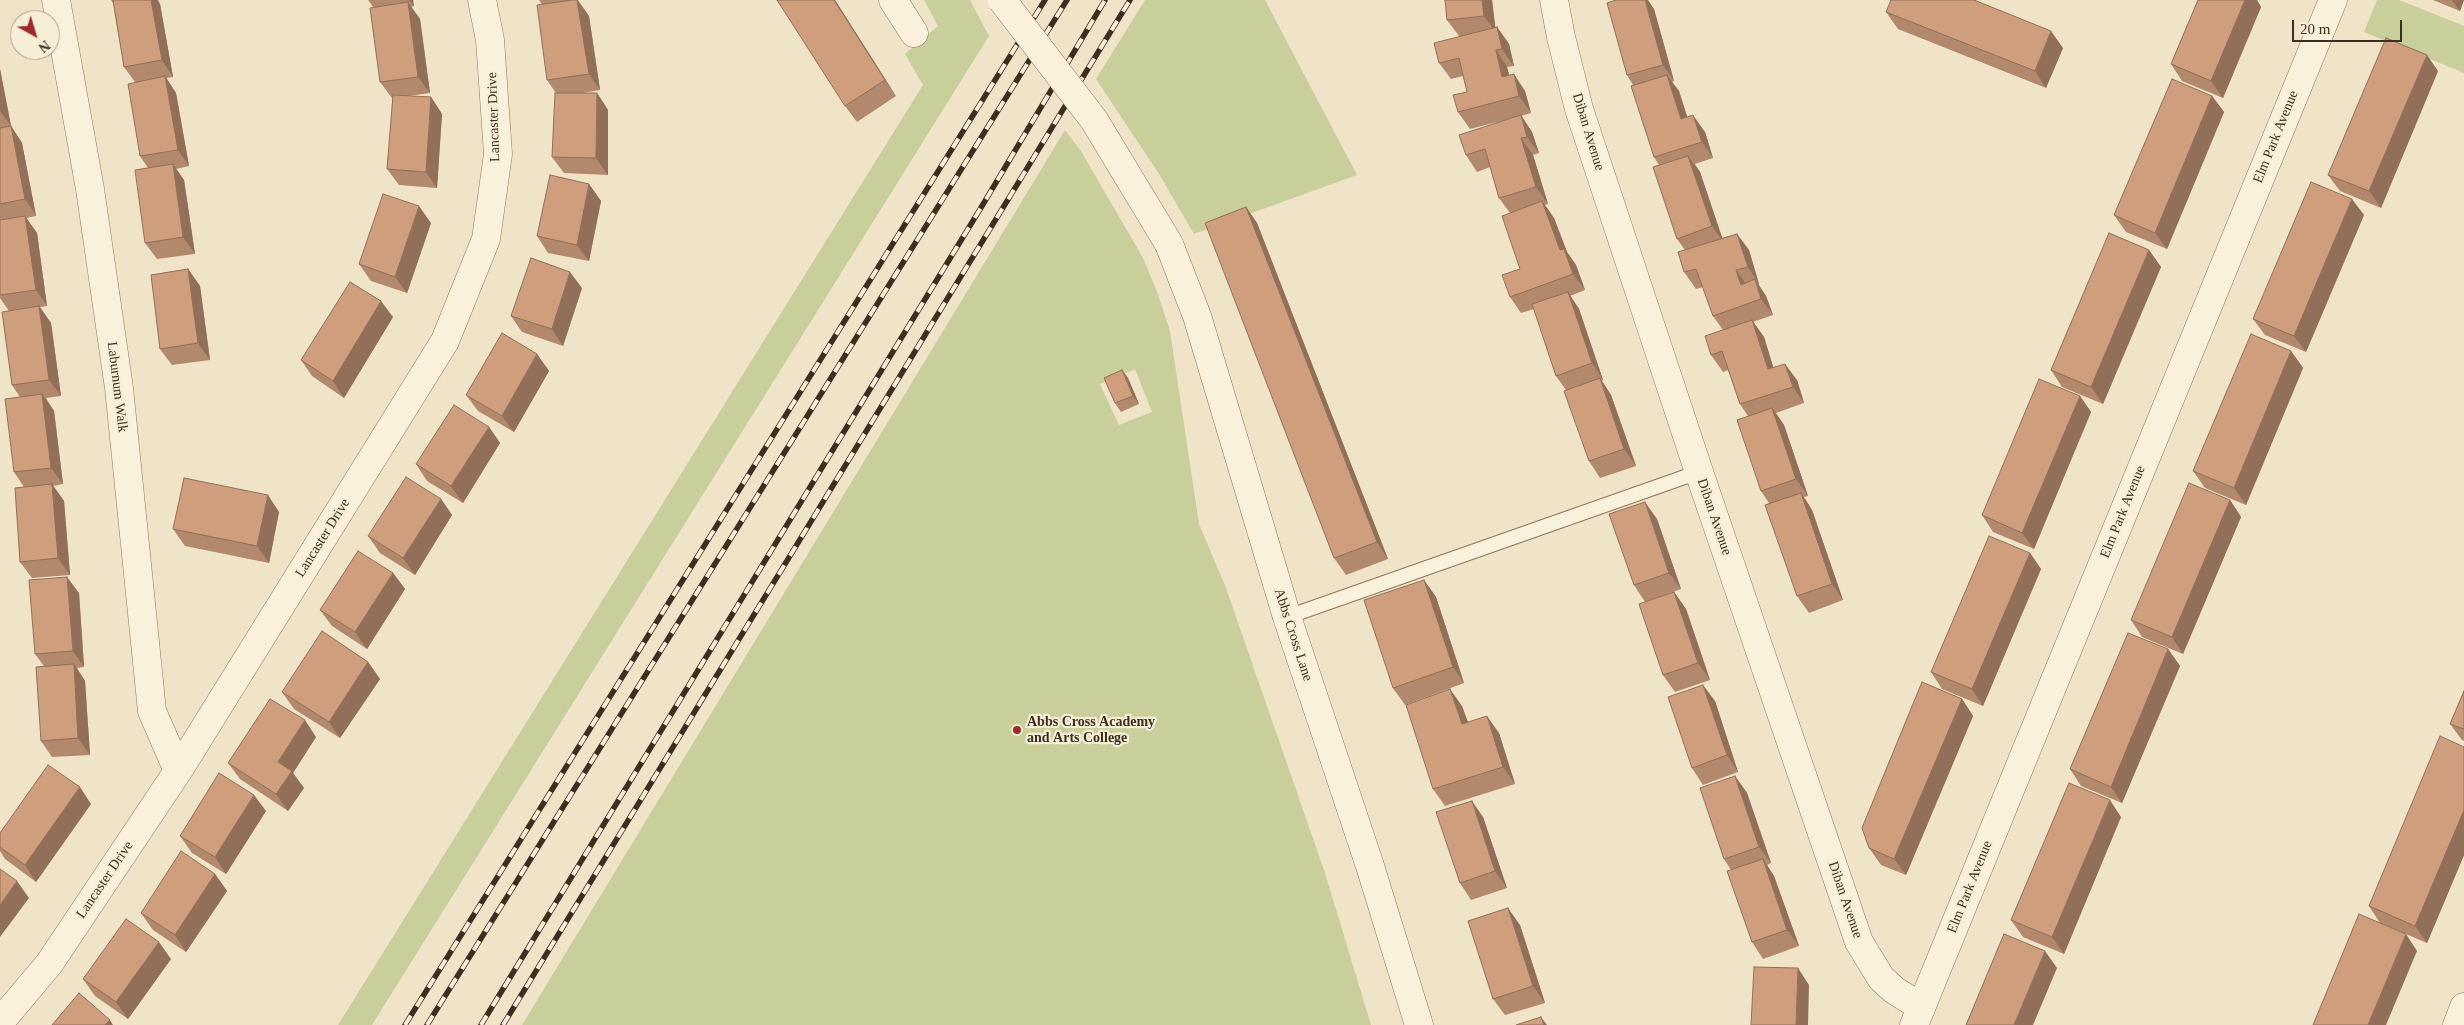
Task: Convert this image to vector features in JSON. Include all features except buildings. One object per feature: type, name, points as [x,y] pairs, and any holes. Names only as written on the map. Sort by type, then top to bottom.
[{"type":"street","name":"Laburnum Walk","points":[[56,0],[90,189],[119,388],[152,711],[178,771]]},
{"type":"street","name":"Lancaster Drive","points":[[0,1022],[49,964],[178,771],[445,341],[486,239],[498,154],[490,40],[482,0]]},
{"type":"street","points":[[893,0],[914,33]]},
{"type":"street","name":"Abbs Cross Lane","points":[[1002,0],[1094,120],[1169,244],[1197,316],[1286,617],[1370,866],[1419,1025]]},
{"type":"street","name":"Diban Avenue","points":[[1554,0],[1579,109],[1699,472],[1859,942],[1881,978],[1918,1016]]},
{"type":"street","name":"Elm Park Avenue","points":[[1918,1016],[2333,0]]},
{"type":"lane","points":[[1286,617],[1699,472]]},
{"type":"green space","points":[[924,0],[970,0],[989,36],[372,1025],[338,1025],[923,85],[905,54],[938,26]]},
{"type":"green space","points":[[1145,0],[1265,0],[1357,175],[1194,234],[1159,174],[1096,79]]},
{"type":"green space","points":[[2377,0],[2399,0],[2464,26],[2464,73],[2364,32]]},
{"type":"green space","name":"Abbs Cross Academy and Arts College","points":[[1065,130],[1081,151],[1143,258],[1158,294],[1170,331],[1199,524],[1226,588],[1325,873],[1371,1025],[522,1025]],"holes":[[[1135,369],[1152,412],[1119,425],[1100,384]]]},
{"type":"railway","points":[[405,1025],[1045,0]]},
{"type":"railway","points":[[427,1025],[1067,0]]},
{"type":"railway","points":[[481,1025],[979,211],[1105,0]]},
{"type":"railway","points":[[503,1025],[1130,0]]},
{"type":"place","name":"Abbs Cross Academy and Arts College","points":[[1017,730]]}]
